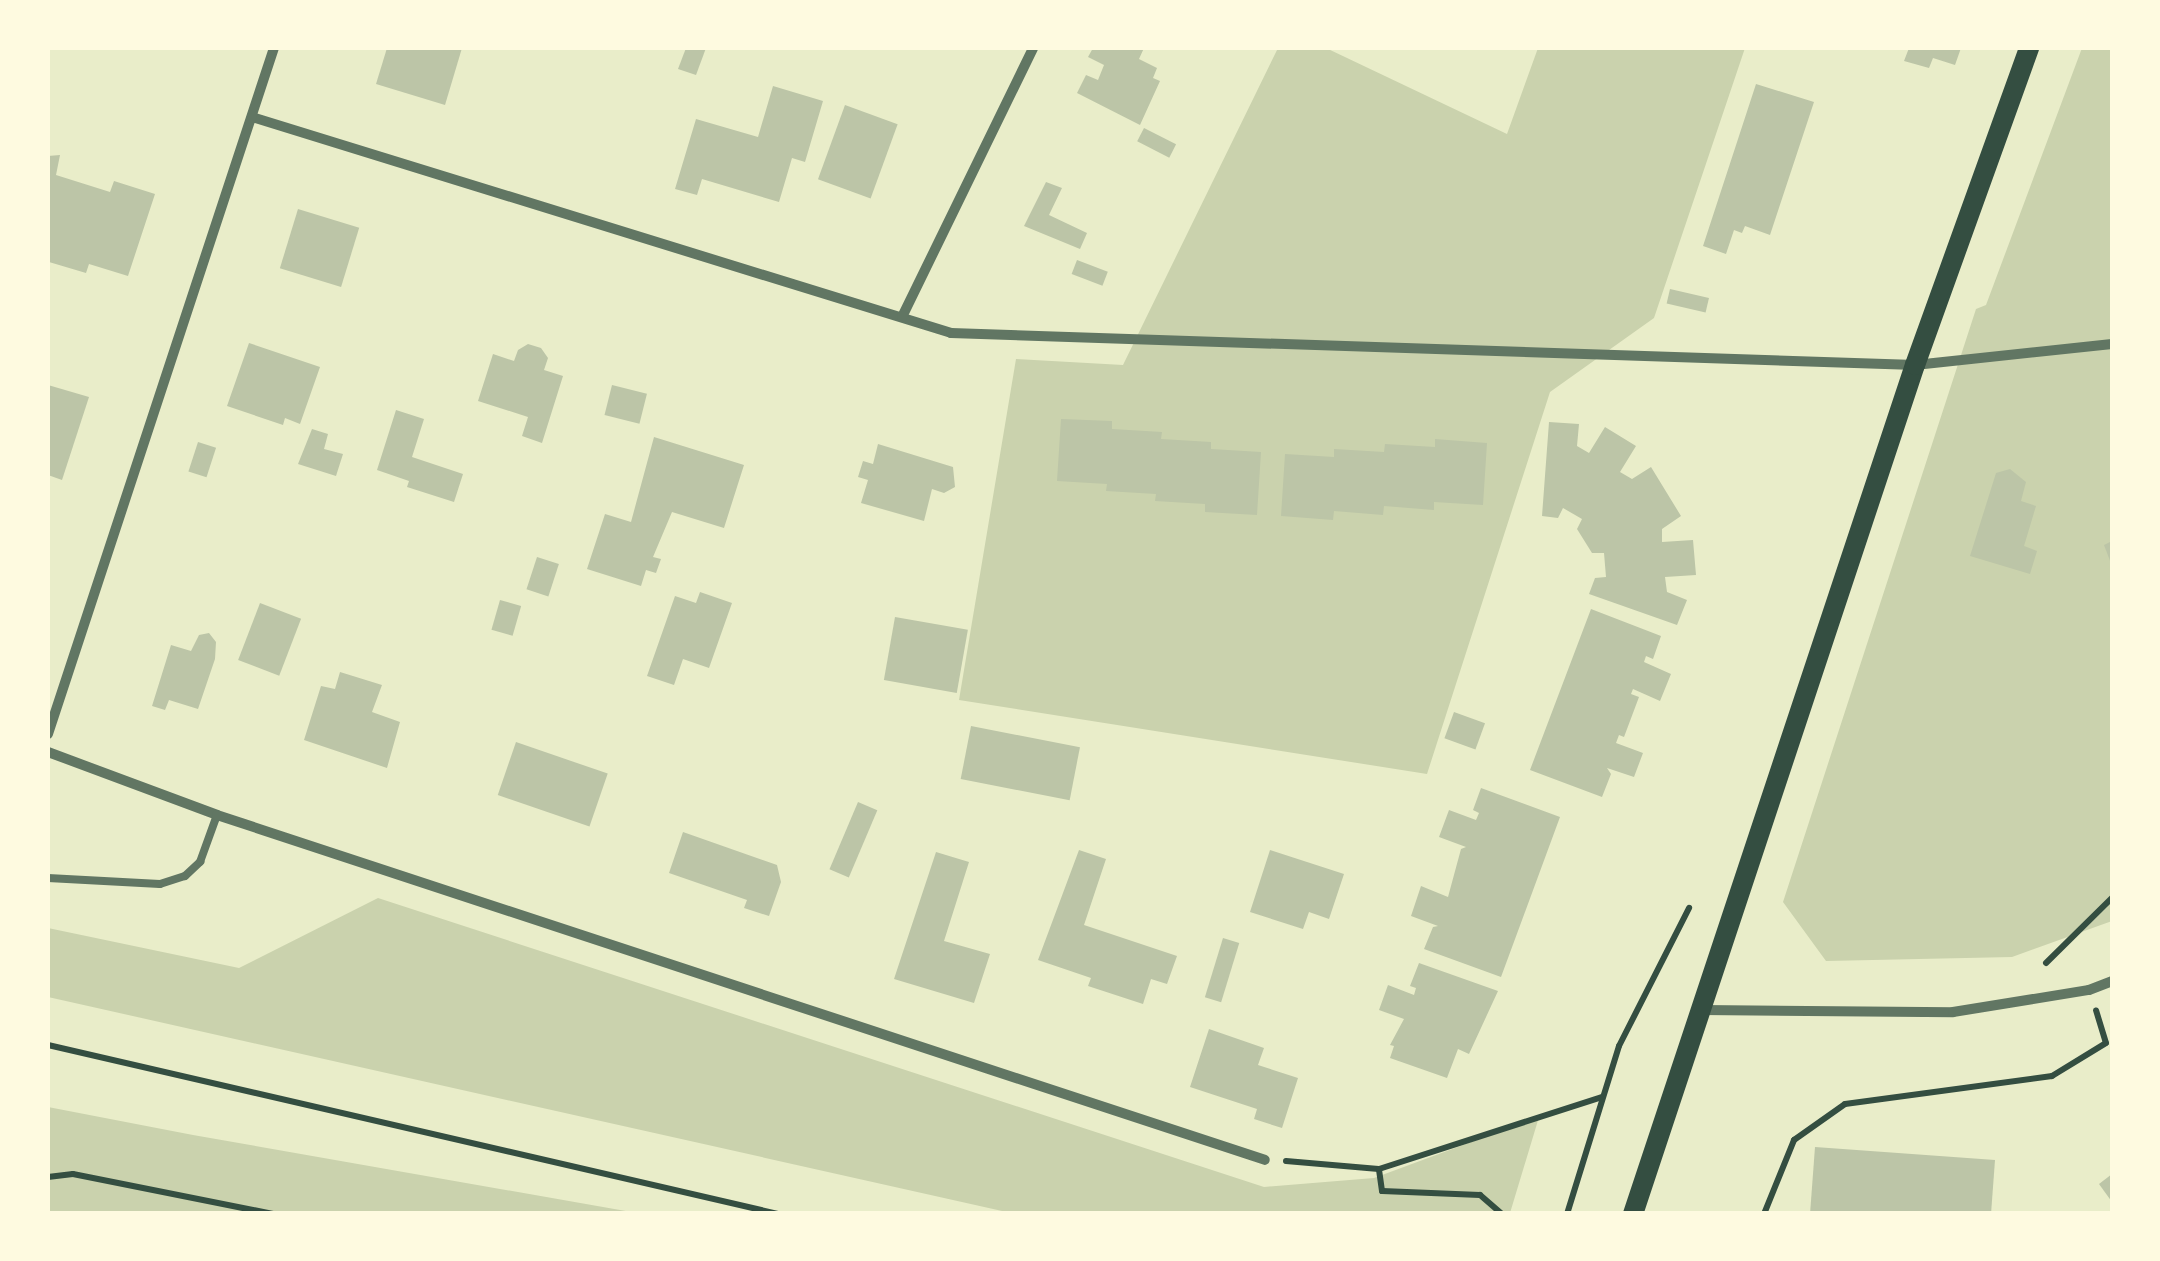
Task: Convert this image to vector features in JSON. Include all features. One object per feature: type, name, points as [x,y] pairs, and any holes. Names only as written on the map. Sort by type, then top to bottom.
[{"type":"main road","points":[[1633,1214],[1915,365],[2029,48]]},
{"type":"street","points":[[48,734],[274,48]]},
{"type":"street","points":[[902,317],[1032,48]]},
{"type":"street","points":[[252,117],[952,332],[1915,365],[2112,344]]},
{"type":"street","points":[[48,752],[216,815],[1265,1160]]},
{"type":"street","points":[[1699,1010],[1953,1012],[2090,990],[2112,981]]},
{"type":"lane","points":[[48,878],[160,884],[185,876],[200,862],[216,815]]},
{"type":"path","points":[[2046,963],[2112,898]]},
{"type":"path","points":[[1567,1214],[1619,1046],[1690,908]]},
{"type":"path","points":[[1764,1214],[1794,1140],[1845,1104],[2052,1076],[2106,1043],[2090,990]]},
{"type":"path","points":[[48,1046],[778,1214]]},
{"type":"path","points":[[1265,1160],[1379,1169],[1602,1097]]},
{"type":"path","points":[[1379,1169],[1382,1191],[1480,1195],[1502,1214]]},
{"type":"path","points":[[48,1177],[73,1174],[273,1214]]},
{"type":"green space","points":[[1278,48],[1326,48],[1507,134],[1538,48],[1745,48],[1654,318],[1550,392],[1427,774],[959,700],[1016,359],[1123,365]]},
{"type":"green space","points":[[2082,48],[2112,48],[2112,921],[2012,957],[1826,961],[1783,902],[1976,309],[1986,305]]},
{"type":"green space","points":[[378,898],[1264,1187],[1374,1178],[1539,1117],[1510,1213],[1011,1213],[48,997],[48,928],[239,968]]},
{"type":"green space","points":[[48,1107],[193,1135],[637,1213],[48,1213]]},
{"type":"building","points":[[387,48],[462,48],[445,105],[376,84]]},
{"type":"building","points":[[686,48],[706,48],[696,75],[678,69]]},
{"type":"building","points":[[1093,48],[1144,48],[1139,59],[1157,68],[1153,78],[1160,81],[1140,125],[1077,93],[1086,75],[1098,80],[1104,65],[1088,57]]},
{"type":"building","points":[[1909,48],[1961,48],[1955,65],[1933,58],[1929,68],[1904,61]]},
{"type":"building","points":[[1756,84],[1814,102],[1770,235],[1745,226],[1742,233],[1734,230],[1726,254],[1703,246]]},
{"type":"building","points":[[773,86],[823,101],[805,162],[792,158],[779,202],[702,179],[697,195],[675,189],[696,119],[758,137]]},
{"type":"building","points":[[845,105],[898,124],[871,198],[818,179]]},
{"type":"building","points":[[1144,128],[1176,144],[1169,158],[1137,141]]},
{"type":"building","points":[[60,155],[56,175],[110,192],[114,181],[155,194],[128,276],[89,264],[86,273],[49,262],[48,156]]},
{"type":"building","points":[[1046,182],[1062,188],[1049,215],[1087,233],[1080,249],[1024,226]]},
{"type":"building","points":[[298,209],[359,228],[341,287],[280,268]]},
{"type":"building","points":[[1077,260],[1108,272],[1102,286],[1072,274]]},
{"type":"building","points":[[1670,289],[1709,298],[1706,313],[1667,304]]},
{"type":"building","points":[[249,343],[320,367],[300,424],[285,418],[283,425],[227,406]]},
{"type":"building","points":[[528,344],[541,348],[548,358],[544,370],[563,376],[542,443],[522,436],[528,417],[478,401],[493,354],[514,361],[518,350]]},
{"type":"building","points":[[48,385],[89,397],[62,480],[48,475]]},
{"type":"building","points":[[612,385],[647,394],[639,424],[605,415]]},
{"type":"building","points":[[396,410],[424,419],[412,457],[463,474],[454,502],[407,487],[409,481],[377,470]]},
{"type":"building","points":[[1061,419],[1112,421],[1112,429],[1162,432],[1161,439],[1211,442],[1211,449],[1261,452],[1257,515],[1205,512],[1205,504],[1155,501],[1156,494],[1106,491],[1107,484],[1057,481]]},
{"type":"building","points":[[1549,422],[1579,424],[1577,446],[1589,453],[1605,427],[1636,446],[1620,472],[1632,479],[1651,467],[1681,516],[1662,529],[1662,542],[1693,540],[1696,575],[1665,577],[1667,592],[1687,600],[1677,625],[1589,594],[1595,578],[1606,577],[1604,553],[1592,553],[1577,529],[1582,519],[1563,508],[1558,518],[1542,516]]},
{"type":"building","points":[[312,429],[328,434],[324,449],[343,454],[336,476],[298,464]]},
{"type":"building","points":[[654,437],[744,465],[724,528],[672,512],[653,557],[661,559],[656,573],[646,570],[641,586],[587,569],[605,514],[631,522]]},
{"type":"building","points":[[1435,439],[1487,443],[1483,505],[1434,502],[1434,510],[1384,506],[1383,515],[1334,511],[1333,520],[1281,516],[1285,454],[1334,457],[1334,449],[1384,452],[1385,444],[1435,447]]},
{"type":"building","points":[[198,442],[216,448],[206,477],[188,471]]},
{"type":"building","points":[[878,444],[953,467],[955,487],[944,493],[932,489],[924,521],[861,503],[868,480],[858,477],[863,461],[873,464]]},
{"type":"building","points":[[2010,469],[2026,482],[2021,501],[2036,506],[2024,546],[2037,551],[2030,574],[1970,556],[1996,473]]},
{"type":"building","points":[[2112,541],[2112,566],[2104,545]]},
{"type":"building","points":[[537,557],[559,564],[548,596],[526,589]]},
{"type":"building","points":[[700,592],[732,603],[709,668],[683,659],[674,685],[647,676],[675,596],[696,603]]},
{"type":"building","points":[[500,600],[521,606],[513,636],[491,630]]},
{"type":"building","points":[[260,603],[301,619],[279,676],[238,660]]},
{"type":"building","points":[[1591,609],[1661,636],[1653,659],[1646,656],[1644,662],[1671,674],[1660,701],[1633,689],[1631,694],[1639,697],[1624,737],[1619,735],[1616,743],[1643,753],[1634,777],[1607,768],[1611,774],[1602,797],[1530,770]]},
{"type":"building","points":[[895,617],[968,630],[957,693],[884,680]]},
{"type":"building","points":[[209,633],[216,642],[215,659],[198,709],[169,700],[165,710],[152,706],[171,645],[191,651],[199,635]]},
{"type":"building","points":[[340,672],[382,685],[372,712],[400,722],[387,768],[304,740],[321,686],[335,689]]},
{"type":"building","points":[[1454,712],[1485,723],[1475,750],[1444,738]]},
{"type":"building","points":[[971,726],[1080,747],[1070,800],[961,779]]},
{"type":"building","points":[[516,742],[608,774],[589,827],[498,795]]},
{"type":"building","points":[[1481,788],[1560,817],[1501,977],[1424,949],[1433,927],[1438,926],[1411,916],[1421,886],[1448,897],[1461,849],[1466,847],[1439,837],[1449,810],[1476,820],[1479,813],[1473,810]]},
{"type":"building","points":[[858,802],[877,810],[849,877],[829,869]]},
{"type":"building","points":[[683,832],[777,865],[781,882],[769,916],[744,908],[747,900],[669,873]]},
{"type":"building","points":[[1079,850],[1106,859],[1084,925],[1177,956],[1167,984],[1151,979],[1143,1004],[1088,986],[1091,978],[1038,960]]},
{"type":"building","points":[[1270,850],[1344,874],[1329,919],[1309,912],[1303,929],[1250,912]]},
{"type":"building","points":[[936,852],[969,862],[944,941],[990,954],[974,1003],[894,979]]},
{"type":"building","points":[[1223,938],[1239,943],[1221,1002],[1205,997]]},
{"type":"building","points":[[1419,963],[1498,991],[1469,1054],[1458,1049],[1447,1078],[1390,1058],[1394,1046],[1390,1045],[1404,1019],[1379,1010],[1388,985],[1414,995],[1416,988],[1410,986]]},
{"type":"building","points":[[1209,1029],[1264,1048],[1258,1065],[1298,1078],[1282,1128],[1254,1119],[1257,1109],[1190,1087]]},
{"type":"building","points":[[1815,1147],[1995,1160],[1991,1214],[1810,1214]]},
{"type":"building","points":[[2112,1174],[2112,1202],[2099,1184]]}]
